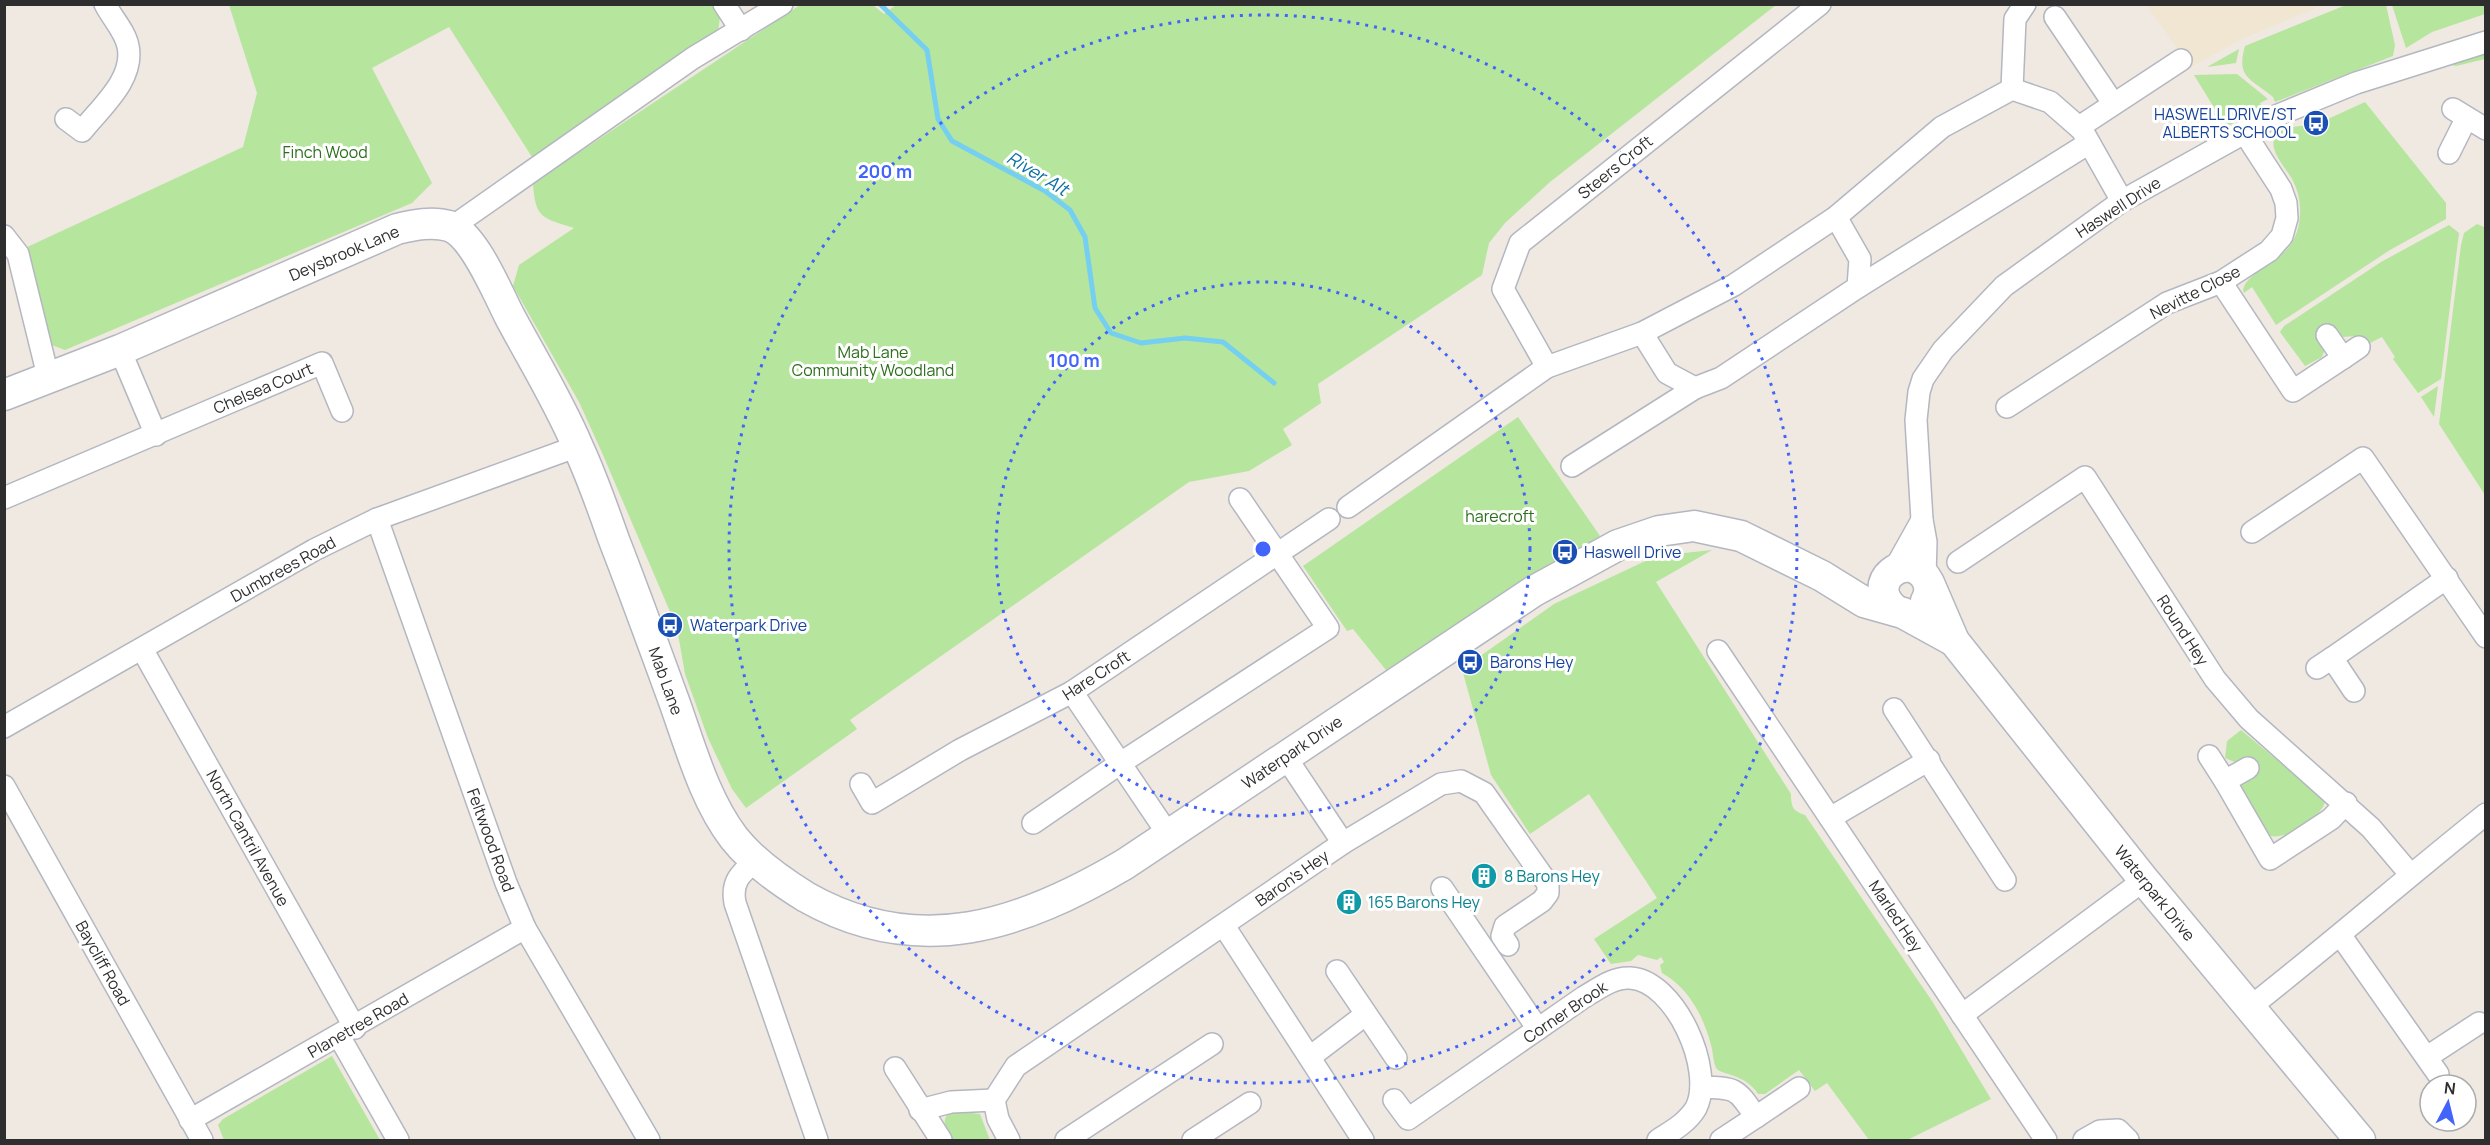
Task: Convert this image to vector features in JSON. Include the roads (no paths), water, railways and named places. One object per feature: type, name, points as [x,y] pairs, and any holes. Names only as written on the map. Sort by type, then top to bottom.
[{"type":"street","points":[[66,119],[82,131],[124,79],[128,46],[105,4]]},
{"type":"street","points":[[724,4],[741,30]]},
{"type":"street","points":[[452,227],[693,58],[782,4]]},
{"type":"street","name":"Steers Croft","points":[[1547,367],[1503,290],[1520,243],[1820,4]]},
{"type":"street","points":[[2012,89],[2015,19],[2025,4]]},
{"type":"street","points":[[2055,17],[2113,103]]},
{"type":"street","name":"Haswell Drive","points":[[1927,580],[1916,405],[1927,372],[1965,325],[2004,286],[2122,201],[2244,132],[2295,107],[2356,83],[2486,42]]},
{"type":"street","points":[[1572,466],[1695,388],[1721,378],[1858,287],[2084,135],[2113,103],[2181,60]]},
{"type":"street","points":[[1348,507],[1547,367],[1642,333],[1734,285],[1836,217],[1942,127],[2012,89],[2050,102],[2084,135],[2122,201]]},
{"type":"street","points":[[2449,153],[2460,114],[2486,129]]},
{"type":"street","name":"Nevitte Close","points":[[2007,407],[2167,303],[2221,282],[2269,251],[2282,236],[2287,218],[2281,189],[2244,132]]},
{"type":"street","points":[[1836,217],[1860,259],[1858,287]]},
{"type":"street","name":"Deysbrook Lane","points":[[4,395],[48,376],[120,350],[397,229],[422,224],[452,227]]},
{"type":"street","name":"Mab Lane","points":[[452,227],[466,239],[485,269],[578,446],[696,763],[723,821],[755,861]]},
{"type":"street","points":[[4,236],[18,254],[48,376]]},
{"type":"street","points":[[2221,282],[2293,391],[2351,353],[2327,335]]},
{"type":"street","points":[[1642,333],[1667,373],[1695,388]]},
{"type":"street","points":[[120,350],[156,435]]},
{"type":"street","name":"Chelsea Court","points":[[4,498],[322,363],[342,411]]},
{"type":"street","name":"Dumbrees Road","points":[[4,727],[314,550],[377,519],[578,446]]},
{"type":"street","points":[[2252,532],[2363,458],[2486,637]]},
{"type":"street","name":"Round Hey","points":[[1958,562],[2085,477],[2215,679],[2249,718],[2346,803],[2410,874]]},
{"type":"street","points":[[1033,823],[1328,628],[1240,499]]},
{"type":"street","name":"Feltwood Road","points":[[377,519],[506,883],[525,928],[649,1140]]},
{"type":"street","name":"Hare Croft","points":[[861,783],[872,803],[960,750],[1072,692],[1329,519]]},
{"type":"street","points":[[1922,520],[1893,571],[1887,577],[1883,591],[1885,598],[1899,611],[1918,610],[1924,605],[1930,591],[1927,580]]},
{"type":"street","name":"Waterpark Drive","points":[[755,861],[798,892],[840,913],[890,928],[940,932],[992,924],[1056,903],[1116,869],[1534,591],[1618,545],[1675,528],[1694,526],[1719,529],[1763,545],[1822,576],[1864,602],[1899,611],[1954,641]]},
{"type":"street","name":"Waterpark Drive","points":[[1822,576],[1858,580],[1908,567],[1927,580],[1954,641],[2144,880],[2360,1140]]},
{"type":"street","points":[[2354,691],[2324,663],[2447,578]]},
{"type":"street","name":"North Cantril Avenue","points":[[142,648],[347,1032],[398,1140]]},
{"type":"street","name":"Marled Hey","points":[[1718,651],[2046,1140]]},
{"type":"street","points":[[1072,692],[1168,834]]},
{"type":"street","points":[[1894,709],[2005,880]]},
{"type":"street","points":[[1286,756],[1343,843]]},
{"type":"street","points":[[2209,756],[2270,859],[2331,819],[2346,803]]},
{"type":"street","points":[[1830,818],[1929,760]]},
{"type":"street","points":[[2225,781],[2248,768]]},
{"type":"street","name":"Baron's Hey","points":[[994,1100],[1016,1066],[1343,843],[1441,784],[1461,781],[1484,793],[1548,884],[1548,893],[1542,901],[1505,926],[1505,940],[1484,949]]},
{"type":"street","name":"Baycliff Road","points":[[4,786],[202,1140]]},
{"type":"street","points":[[2249,1008],[2341,936],[2410,874],[2486,814]]},
{"type":"street","points":[[755,861],[739,875],[734,888],[735,903],[817,1140]]},
{"type":"street","points":[[1962,1015],[2144,880]]},
{"type":"street","points":[[1442,888],[1538,1029]]},
{"type":"street","points":[[1224,926],[1363,1140]]},
{"type":"street","name":"Planetree Road","points":[[190,1120],[525,928]]},
{"type":"street","points":[[2341,936],[2433,1066],[2478,1021]]},
{"type":"street","points":[[1337,971],[1396,1058]]},
{"type":"street","name":"Corner Brook","points":[[1394,1100],[1408,1119],[1613,980],[1629,977],[1640,979],[1667,998],[1682,1020],[1698,1063],[1701,1087]]},
{"type":"street","points":[[1310,1057],[1365,1015]]},
{"type":"street","points":[[1066,1140],[1212,1044]]},
{"type":"street","points":[[895,1068],[941,1140]]},
{"type":"street","points":[[1658,1140],[1685,1123],[1696,1107],[1701,1087],[1726,1088],[1739,1092],[1756,1117]]},
{"type":"street","points":[[1721,1140],[1799,1088]]},
{"type":"street","points":[[920,1110],[951,1102],[994,1100],[998,1119],[1009,1140]]},
{"type":"street","points":[[1193,1140],[1250,1103]]},
{"type":"street","points":[[2084,1140],[2100,1131],[2118,1130],[2128,1140]]},
{"type":"waterway","name":"River Alt","points":[[880,4],[927,50],[938,119],[952,141],[1045,191],[1070,210],[1085,237],[1095,308],[1111,333],[1141,343],[1185,338],[1223,342],[1274,383]]},
{"type":"place","name":"HASWELL DRIVE/ST ALBERTS SCHOOL","points":[[2316,123]]},
{"type":"place","name":"Haswell Drive","points":[[1565,552]]},
{"type":"place","name":"Waterpark Drive","points":[[670,625]]},
{"type":"place","name":"Barons Hey","points":[[1470,662]]},
{"type":"place","name":"8 Barons Hey","points":[[1484,876]]},
{"type":"place","name":"165 Barons Hey","points":[[1349,902]]},
{"type":"park label","name":"Finch Wood","points":[[325,152]]},
{"type":"park label","name":"Mab Lane Community Woodland","points":[[873,361]]},
{"type":"park label","name":"harecroft","points":[[1500,516]]}]
